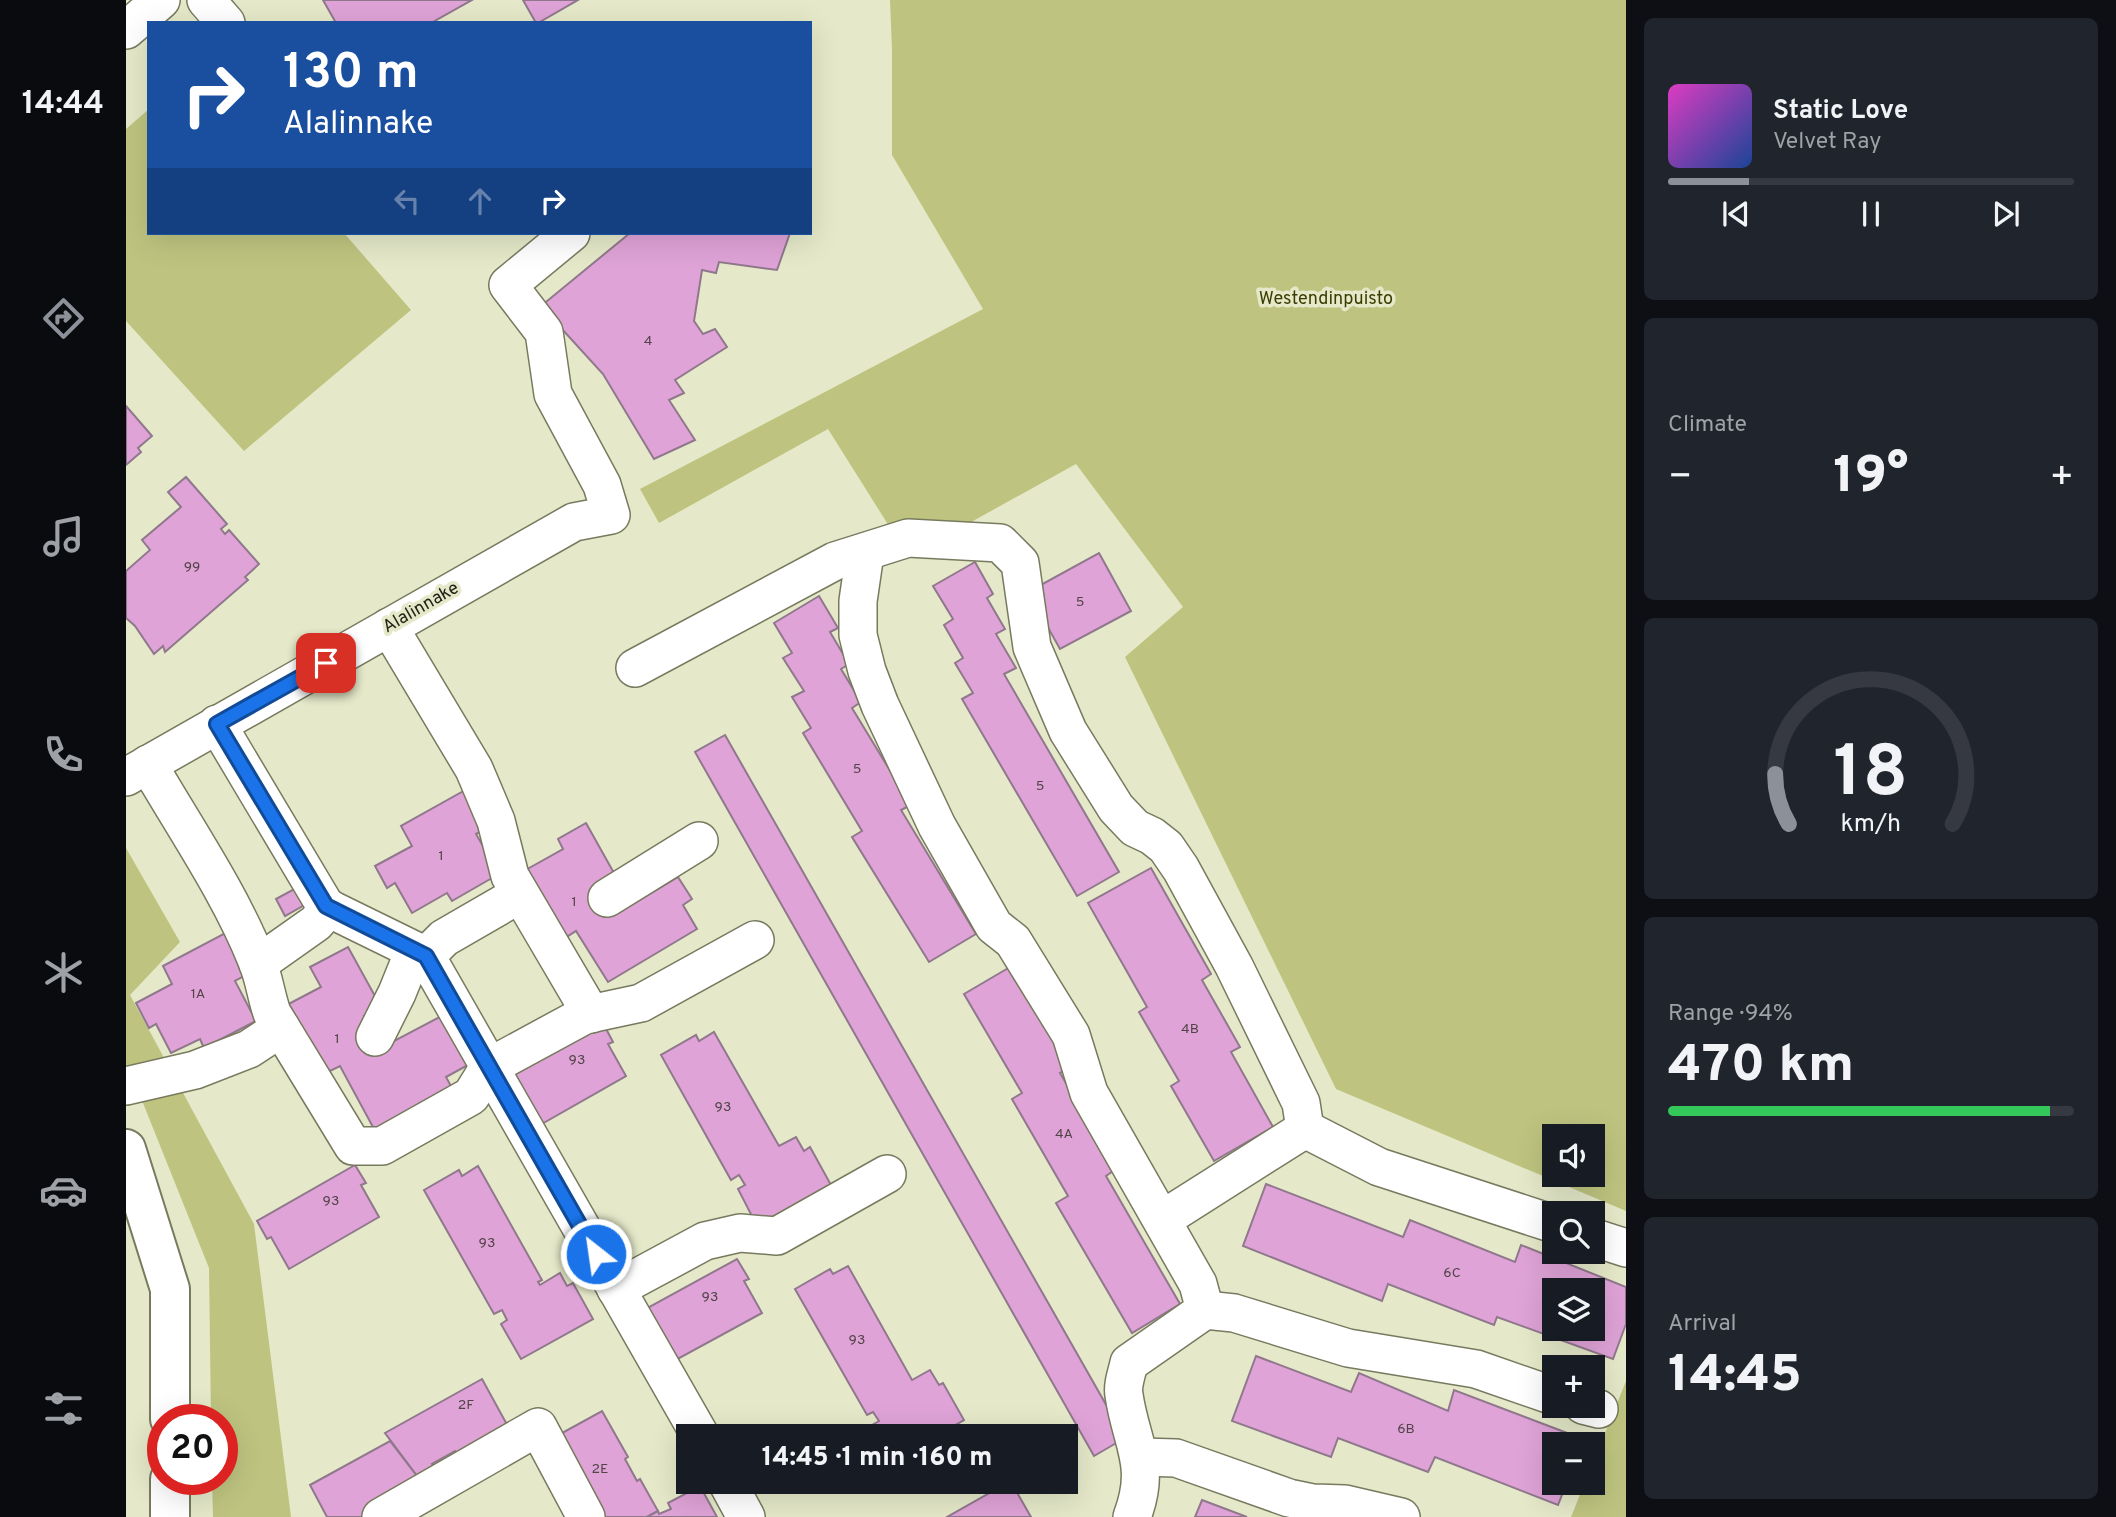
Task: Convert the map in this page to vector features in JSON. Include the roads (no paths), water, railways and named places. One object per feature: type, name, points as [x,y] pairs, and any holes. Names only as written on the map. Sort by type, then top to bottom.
[{"type":"main road","points":[[126,1149],[170,1289],[170,1404]]},
{"type":"main road","points":[[170,1495],[170,1517]]},
{"type":"street","points":[[126,30],[161,0]]},
{"type":"street","points":[[206,0],[224,21]]},
{"type":"street","name":"Alalinnake","points":[[137,771],[574,522],[611,515],[602,485],[553,394],[544,332],[508,285],[569,235]]},
{"type":"street","points":[[635,668],[835,561],[908,538],[1000,543],[1020,563],[1032,647],[1068,731],[1116,808],[1135,828],[1153,836],[1166,847],[1181,869],[1234,966],[1301,1103],[1305,1129]]},
{"type":"street","points":[[865,553],[858,601],[858,635],[867,671],[880,705],[937,826],[994,926],[1013,941],[1071,1035],[1089,1093],[1198,1284],[1205,1310]]},
{"type":"street","points":[[389,627],[474,769],[496,821],[510,876],[520,894],[574,956],[591,1014]]},
{"type":"street","points":[[217,724],[326,906],[420,953],[489,1067],[694,1424]]},
{"type":"street","points":[[137,771],[233,909],[258,964],[272,1013],[353,1146],[382,1146],[471,1096],[489,1067],[591,1014],[641,1003],[755,940]]},
{"type":"street","points":[[607,898],[699,841]]},
{"type":"street","points":[[375,1037],[420,953],[520,894]]},
{"type":"street","points":[[258,964],[316,923],[329,908]]},
{"type":"street","points":[[126,1086],[195,1070],[249,1049],[281,1028]]},
{"type":"street","points":[[1163,1219],[1305,1129]]},
{"type":"street","points":[[1305,1129],[1379,1167],[1542,1220]]},
{"type":"street","points":[[616,1289],[705,1241],[740,1233],[777,1236],[887,1174]]},
{"type":"street","points":[[1605,1241],[1626,1248]]},
{"type":"street","points":[[1132,1517],[1140,1497],[1140,1457],[1123,1392],[1129,1363],[1205,1310],[1234,1312],[1348,1348],[1476,1369],[1542,1392]]},
{"type":"street","points":[[381,1517],[538,1427],[586,1517]]},
{"type":"street","points":[[1140,1457],[1176,1458],[1289,1498],[1313,1503],[1345,1504],[1401,1517]]},
{"type":"street","points":[[734,1494],[747,1517]]},
{"type":"park label","name":"Westendinpuisto","points":[[1326,299]]}]
